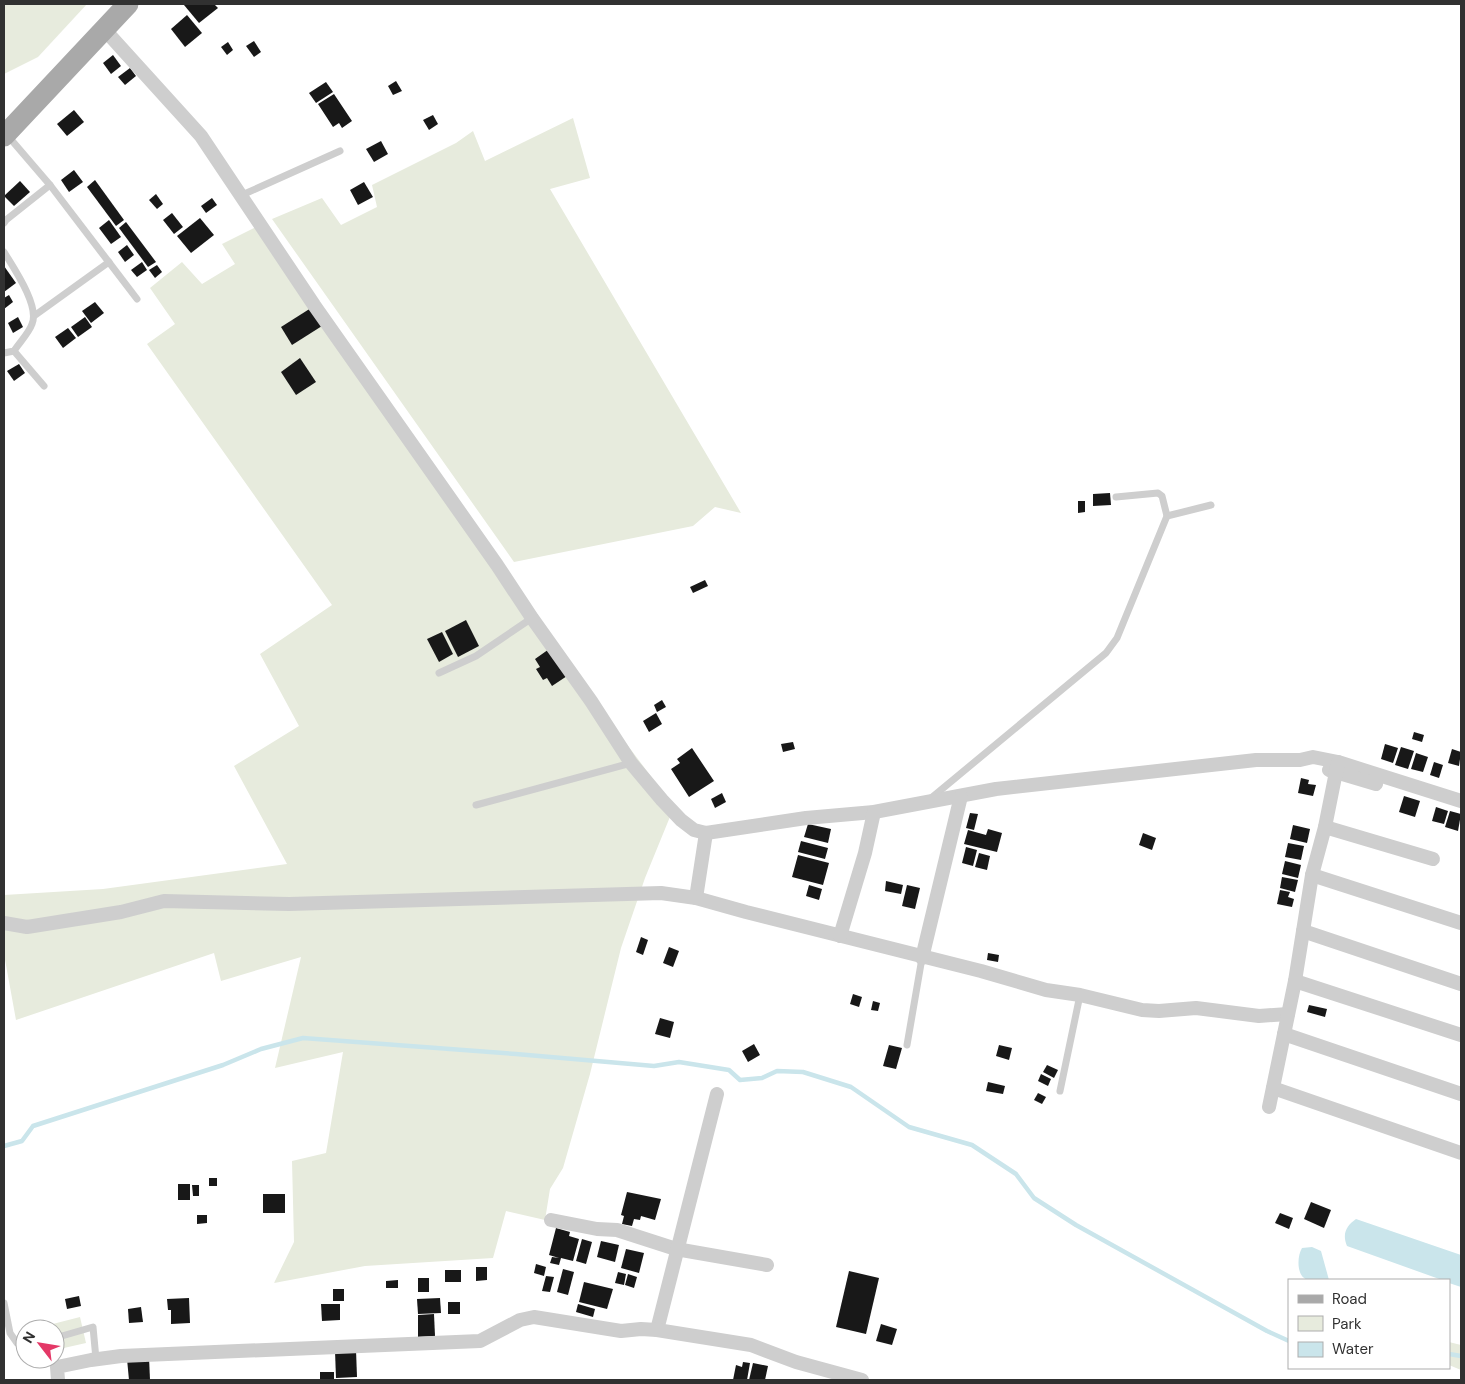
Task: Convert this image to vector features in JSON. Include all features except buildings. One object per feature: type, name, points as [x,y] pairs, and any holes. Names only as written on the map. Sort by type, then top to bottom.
[{"type":"main road","points":[[5,135],[128,4]]},
{"type":"street","points":[[104,29],[201,136],[314,306],[492,557],[532,618],[591,701],[631,763],[662,800],[681,820],[694,830],[706,833],[806,818],[874,812],[996,790],[1256,760],[1300,760],[1318,768],[1337,767],[1461,801]]},
{"type":"street","points":[[1337,767],[1461,810]]},
{"type":"street","points":[[1269,1107],[1295,980],[1312,875],[1325,827],[1337,767]]},
{"type":"street","points":[[922,958],[961,796]]},
{"type":"street","points":[[840,936],[865,853],[874,812]]},
{"type":"street","points":[[1325,827],[1433,859]]},
{"type":"street","points":[[696,898],[706,833]]},
{"type":"street","points":[[1312,875],[1461,923]]},
{"type":"street","points":[[4,923],[27,927],[121,912],[164,901],[289,904],[661,894],[696,898],[922,958],[981,971],[1046,990],[1080,995],[1142,1010],[1159,1011],[1196,1008],[1259,1016],[1288,1014]]},
{"type":"street","points":[[1303,932],[1461,984]]},
{"type":"street","points":[[1295,980],[1461,1035]]},
{"type":"street","points":[[1284,1034],[1461,1094]]},
{"type":"street","points":[[1273,1088],[1461,1153]]},
{"type":"street","points":[[656,1330],[717,1094]]},
{"type":"street","points":[[551,1220],[598,1229],[618,1230],[676,1249],[767,1265]]},
{"type":"street","points":[[58,1380],[57,1367],[96,1359],[480,1341],[520,1320],[534,1317],[621,1331],[656,1330],[751,1345],[796,1362],[862,1380]]},
{"type":"lane","points":[[5,135],[50,185],[137,299]]},
{"type":"lane","points":[[242,195],[340,151]]},
{"type":"lane","points":[[4,223],[50,185]]},
{"type":"lane","points":[[4,252],[29,298],[34,316],[32,324],[14,351],[4,353]]},
{"type":"lane","points":[[34,316],[109,262]]},
{"type":"lane","points":[[14,351],[44,386]]},
{"type":"lane","points":[[927,801],[1106,653],[1117,638],[1167,516],[1162,496],[1158,493],[1116,497]]},
{"type":"lane","points":[[1167,516],[1211,505]]},
{"type":"lane","points":[[438,673],[476,656],[532,618]]},
{"type":"lane","points":[[476,805],[631,763]]},
{"type":"lane","points":[[907,1044],[922,958]]},
{"type":"lane","points":[[1060,1091],[1080,995]]},
{"type":"lane","points":[[4,1304],[10,1333],[15,1340]]},
{"type":"lane","points":[[65,1335],[93,1327],[96,1359]]},
{"type":"green space","points":[[7,4],[87,4],[38,57],[4,74],[4,6]]},
{"type":"green space","points":[[573,118],[590,178],[550,189],[741,513],[715,507],[693,526],[514,562],[272,219],[322,198],[341,225],[377,207],[372,185],[456,143],[473,131],[485,161]]},
{"type":"green space","points":[[262,224],[583,686],[674,807],[645,878],[621,948],[590,1074],[563,1168],[550,1189],[545,1220],[506,1211],[493,1258],[365,1266],[274,1283],[294,1242],[292,1161],[326,1153],[343,1052],[275,1068],[301,957],[221,981],[214,953],[16,1020],[4,954],[4,895],[103,889],[287,864],[234,766],[299,726],[260,654],[332,605],[147,344],[175,324],[150,288],[182,262],[202,284],[235,264],[222,244]]},
{"type":"green space","points":[[80,1317],[86,1343],[65,1348],[65,1321]]},
{"type":"green space","points":[[1450,1342],[1461,1345],[1461,1370],[1450,1365]]},
{"type":"water","points":[[1356,1219],[1461,1255],[1461,1287],[1450,1283],[1450,1279],[1439,1279],[1347,1246],[1345,1234],[1350,1224]]},
{"type":"water","points":[[1312,1247],[1321,1251],[1329,1279],[1306,1279],[1301,1275],[1299,1261],[1302,1248]]},
{"type":"waterway","points":[[4,1146],[22,1141],[33,1126],[223,1065],[261,1049],[303,1038],[654,1066],[679,1062],[729,1070],[740,1080],[762,1078],[777,1071],[803,1072],[851,1087],[909,1127],[972,1145],[1016,1174],[1034,1198],[1076,1225],[1267,1331],[1288,1341]]},
{"type":"waterway","points":[[1450,1354],[1461,1356]]}]
